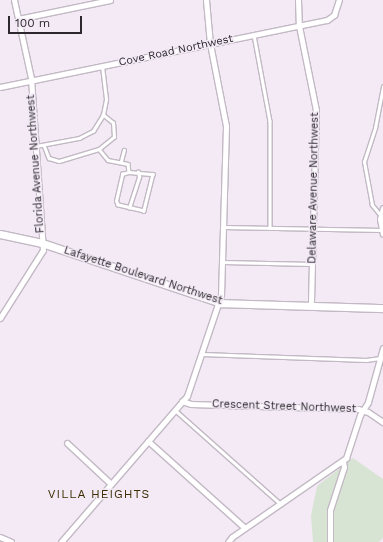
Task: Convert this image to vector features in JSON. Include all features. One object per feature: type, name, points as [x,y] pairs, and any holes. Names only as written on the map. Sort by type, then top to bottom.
[{"type":"main road","name":"Lafayette Boulevard Northwest","points":[[0,234],[42,243],[219,302],[383,308]]},
{"type":"street","name":"Florida Avenue Northwest","points":[[0,318],[43,252],[31,82],[14,0]]},
{"type":"street","points":[[18,19],[110,0]]},
{"type":"street","points":[[61,542],[175,410],[189,391],[219,302],[222,262],[226,126],[210,44],[206,0]]},
{"type":"street","name":"Delaware Avenue Northwest","points":[[298,0],[299,26],[316,110],[311,306]]},
{"type":"street","name":"Cove Road Northwest","points":[[0,87],[31,82],[331,18],[337,10],[339,0]]},
{"type":"street","points":[[383,208],[381,215],[383,232]]},
{"type":"street","points":[[228,542],[246,528],[343,462],[348,454],[383,348]]},
{"type":"street","name":"Crescent Street Northwest","points":[[182,401],[190,404],[363,410],[383,422]]},
{"type":"street","points":[[148,441],[246,528]]},
{"type":"street","points":[[67,443],[111,484]]},
{"type":"street","points":[[330,542],[330,510],[344,467],[343,462]]},
{"type":"street","points":[[0,537],[10,542]]},
{"type":"lane","points":[[254,35],[270,121],[270,228]]},
{"type":"lane","points":[[35,146],[85,136],[93,131],[103,115],[106,94],[102,67]]},
{"type":"lane","points":[[381,215],[372,205],[364,162],[375,128],[383,87]]},
{"type":"lane","points":[[44,145],[50,158],[59,161],[99,149],[114,137],[113,123],[103,115]]},
{"type":"lane","points":[[99,149],[108,160],[120,161],[128,164],[129,172]]},
{"type":"lane","points":[[120,161],[124,150]]},
{"type":"lane","points":[[128,208],[139,178],[138,172]]},
{"type":"lane","points":[[138,172],[149,172],[154,177],[144,211],[118,205],[116,201],[122,174],[138,172]]},
{"type":"lane","points":[[223,227],[383,232]]},
{"type":"lane","points":[[222,262],[313,264]]},
{"type":"lane","points":[[201,354],[366,360],[380,358]]},
{"type":"lane","points":[[175,410],[281,504]]},
{"type":"green space","points":[[353,458],[383,479],[383,538],[379,542],[313,542],[311,516],[317,486]]},
{"type":"district","name":"VILLA HEIGHTS","points":[[99,495]]}]
